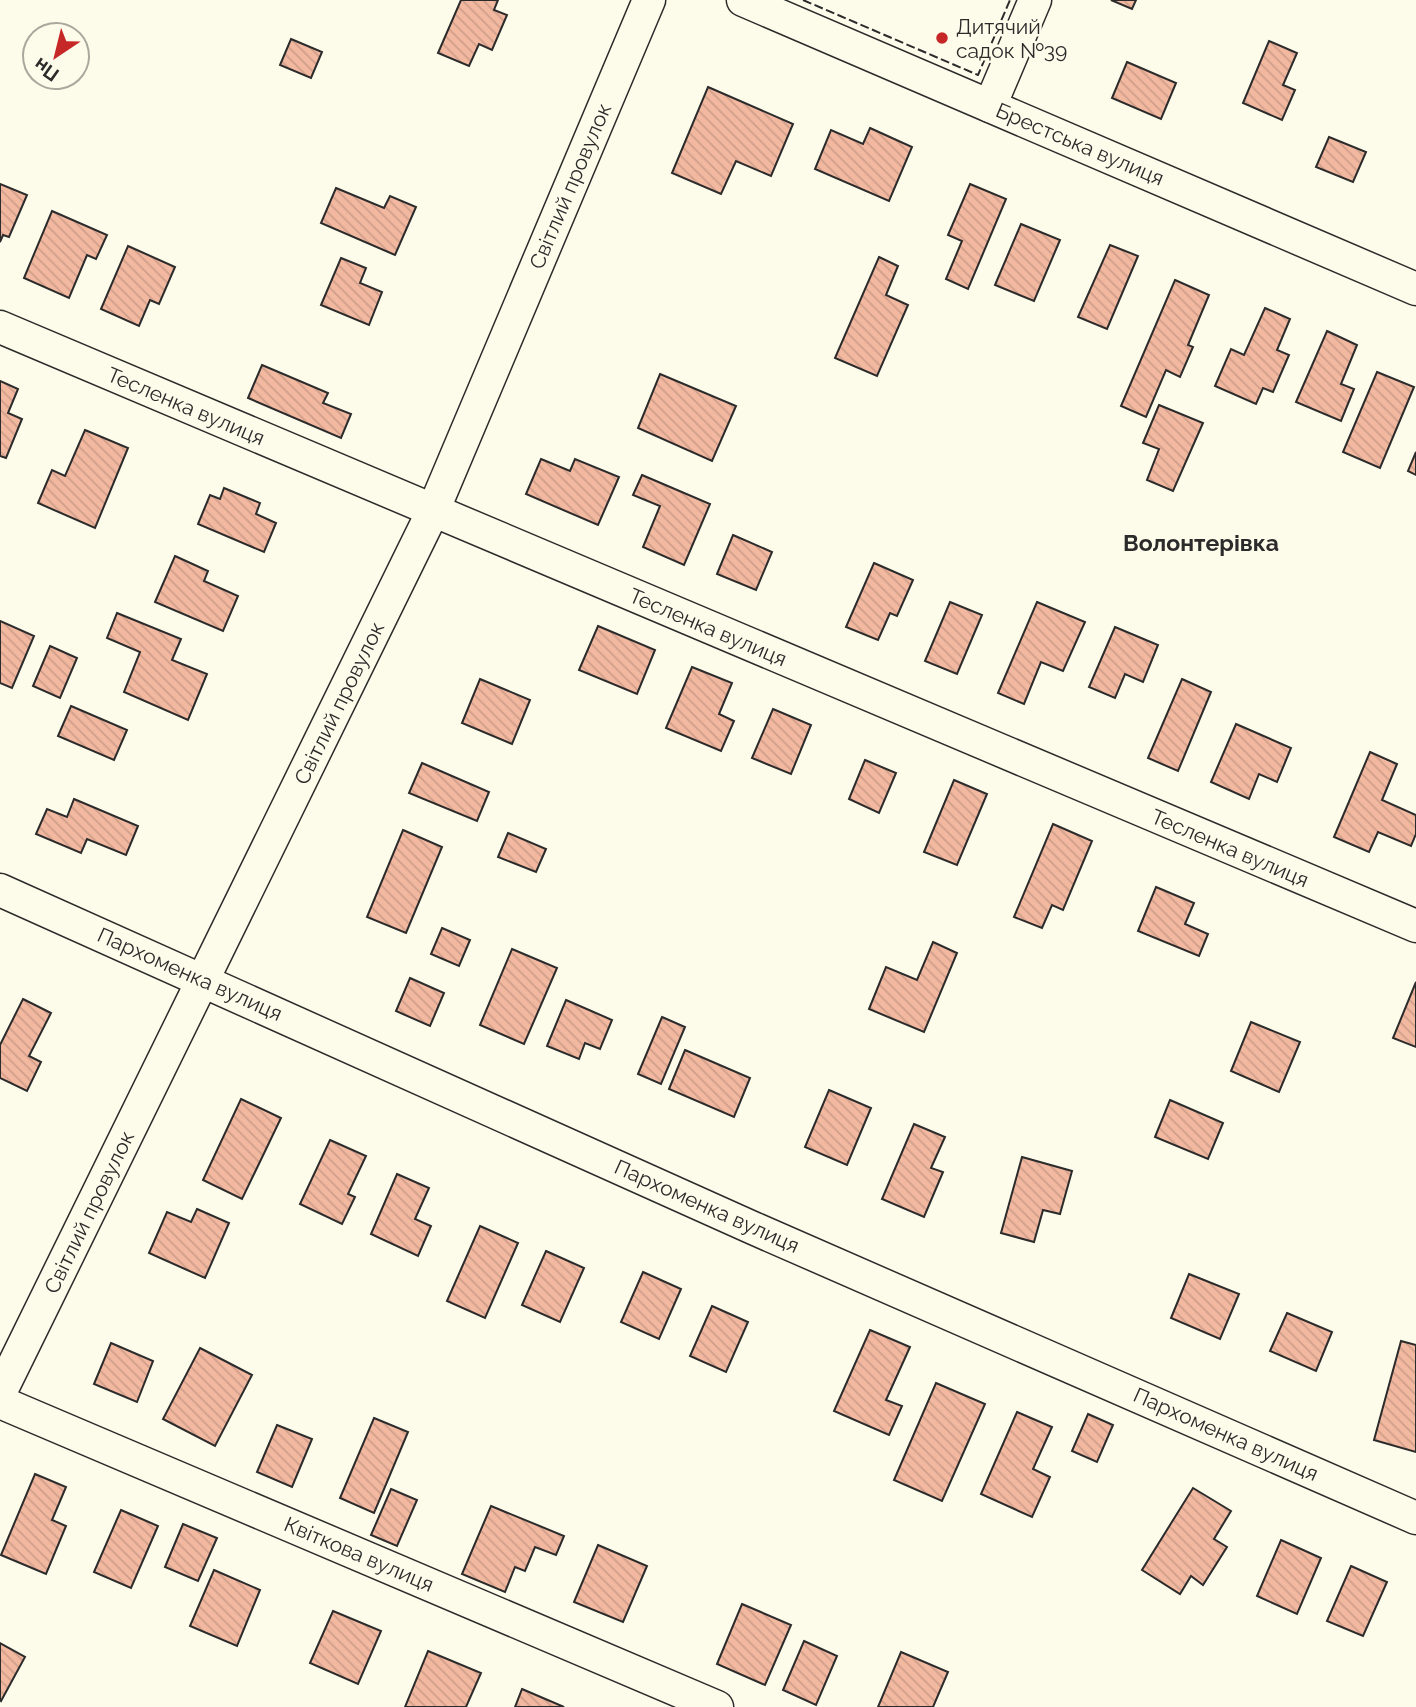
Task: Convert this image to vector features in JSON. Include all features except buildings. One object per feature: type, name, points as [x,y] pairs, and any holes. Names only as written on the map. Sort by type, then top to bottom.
[{"type":"street","name":"Світлий провулок","points":[[0,1393],[433,511],[649,0]]},
{"type":"street","name":"Брестська вулиця","points":[[743,0],[1416,289]]},
{"type":"street","points":[[990,106],[1035,0]]},
{"type":"street","name":"Тесленка вулиця","points":[[0,327],[1416,926]]},
{"type":"street","name":"Пархоменка вулиця","points":[[0,890],[766,1233],[1416,1518]]},
{"type":"street","name":"Квіткова вулиця","points":[[0,1402],[717,1707]]},
{"type":"fence","points":[[803,0],[978,75],[1010,0]]},
{"type":"place","name":"Дитячий садок №39","points":[[942,38]]},
{"type":"district","name":"Волонтерівка","points":[[1201,542]]}]
